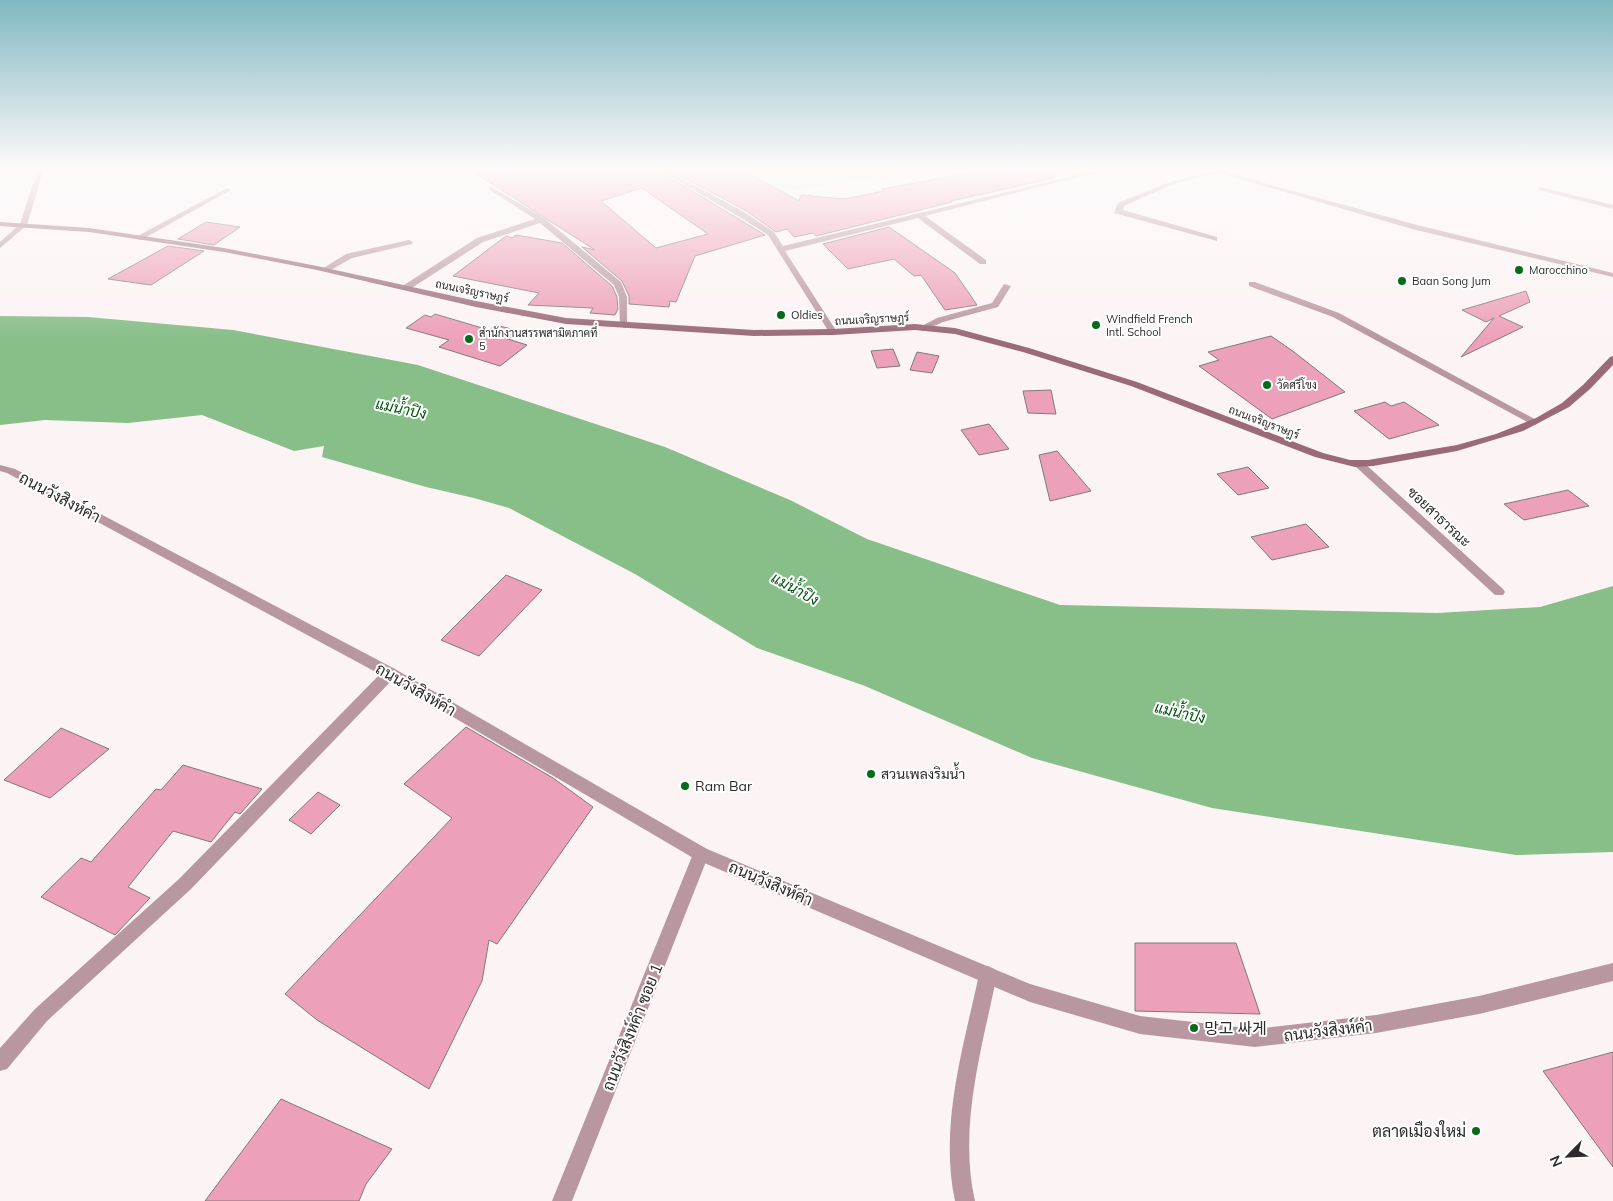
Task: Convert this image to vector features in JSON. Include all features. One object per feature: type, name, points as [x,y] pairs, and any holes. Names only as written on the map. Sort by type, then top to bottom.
[{"type":"main road","name":"ถนนเจริญราษฎร์","points":[[50,227],[89,230],[224,250],[407,287],[476,304],[566,321],[754,333],[833,332],[879,328],[922,328],[954,331],[1085,368],[1174,398],[1319,455],[1340,462],[1359,464],[1453,448],[1497,436],[1535,422],[1576,398],[1596,380],[1613,359]]},
{"type":"street","points":[[0,246],[21,227]]},
{"type":"street","points":[[138,238],[158,227]]},
{"type":"street","points":[[407,287],[480,240],[520,227]]},
{"type":"street","points":[[549,227],[618,284],[623,297],[624,325]]},
{"type":"street","points":[[761,227],[771,234],[782,249],[833,332]]},
{"type":"street","points":[[782,249],[871,227]]},
{"type":"street","points":[[936,227],[983,262]]},
{"type":"street","points":[[1172,227],[1214,239]]},
{"type":"street","points":[[1415,227],[1613,275]]},
{"type":"street","points":[[326,270],[349,256],[409,242]]},
{"type":"street","points":[[1252,284],[1336,316],[1535,422]]},
{"type":"street","points":[[922,328],[940,320],[974,312],[995,304],[1008,286]]},
{"type":"street","name":"ซอยสาธารณะ","points":[[1359,464],[1499,592]]},
{"type":"street","name":"ถนนวังสิงห์คำ","points":[[0,468],[11,471],[390,673],[701,854],[1030,993],[1140,1025],[1255,1038],[1376,1024],[1470,1007],[1613,972]]},
{"type":"street","points":[[0,1062],[41,1015],[185,884],[390,673]]},
{"type":"street","name":"ถนนวังสิงห์คำ ซอย 1","points":[[562,1201],[701,854]]},
{"type":"street","points":[[965,1201],[959,1161],[962,1118],[970,1064],[988,974]]},
{"type":"water","name":"แม่น้ำปิง","points":[[0,316],[88,317],[233,330],[418,365],[665,447],[790,500],[867,539],[1060,605],[1437,613],[1540,607],[1613,586],[1613,852],[1516,855],[1212,808],[1032,758],[865,686],[757,648],[635,574],[509,508],[426,487],[322,457],[324,446],[294,451],[202,415],[128,423],[45,420],[0,425]]},
{"type":"building","points":[[198,227],[240,227],[214,245],[178,239]]},
{"type":"building","points":[[559,227],[631,227],[656,248],[708,234],[698,227],[752,227],[765,235],[695,256],[676,302],[670,301],[669,307],[629,304],[629,296],[622,281],[582,247],[595,250]]},
{"type":"building","points":[[769,227],[852,227],[816,236],[813,233],[794,237],[787,229],[776,232]]},
{"type":"building","points":[[889,227],[955,273],[977,305],[945,310],[921,275],[914,276],[894,259],[848,269],[823,244]]},
{"type":"building","points":[[516,235],[562,243],[612,286],[617,297],[618,309],[615,315],[590,313],[593,308],[528,305],[539,293],[453,276],[506,236],[512,238]]},
{"type":"building","points":[[168,246],[204,251],[151,285],[108,279]]},
{"type":"building","points":[[1526,291],[1530,302],[1499,316],[1523,327],[1461,357],[1494,318],[1486,322],[1462,310]]},
{"type":"building","points":[[435,314],[489,330],[496,325],[519,331],[508,339],[527,345],[500,366],[439,347],[449,340],[406,328],[425,315],[431,317]]},
{"type":"building","points":[[1271,336],[1345,392],[1272,419],[1199,366],[1219,360],[1208,352]]},
{"type":"building","points":[[893,349],[900,366],[877,368],[871,351]]},
{"type":"building","points":[[917,352],[939,356],[932,373],[910,370]]},
{"type":"building","points":[[1051,390],[1056,414],[1028,413],[1023,391]]},
{"type":"building","points":[[1385,402],[1391,406],[1404,402],[1439,425],[1389,439],[1354,411]]},
{"type":"building","points":[[989,424],[1009,449],[979,455],[961,430]]},
{"type":"building","points":[[1057,451],[1091,491],[1050,501],[1039,455]]},
{"type":"building","points":[[1248,467],[1269,488],[1238,495],[1217,474]]},
{"type":"building","points":[[1568,490],[1589,506],[1524,520],[1504,504]]},
{"type":"building","points":[[1306,524],[1329,547],[1272,560],[1251,537]]},
{"type":"building","points":[[506,575],[542,590],[479,656],[441,640]]},
{"type":"building","points":[[466,727],[553,778],[593,807],[497,944],[489,940],[482,981],[429,1089],[317,1020],[285,994],[452,818],[404,784]]},
{"type":"building","points":[[61,728],[109,749],[50,798],[4,780]]},
{"type":"building","points":[[183,765],[262,789],[240,814],[235,812],[211,842],[173,831],[128,887],[150,898],[115,935],[41,897],[81,858],[91,862],[156,789],[161,790]]},
{"type":"building","points":[[318,792],[340,805],[311,834],[289,820]]},
{"type":"building","points":[[1135,943],[1236,943],[1260,1014],[1135,1011]]},
{"type":"building","points":[[1613,1052],[1613,1167],[1543,1071]]},
{"type":"building","points":[[281,1099],[392,1149],[366,1184],[359,1201],[205,1201]]},
{"type":"place","name":"Marocchino","points":[[1519,270]]},
{"type":"place","name":"Baan Song Jum","points":[[1402,281]]},
{"type":"place","name":"Oldies","points":[[781,315]]},
{"type":"place","name":"Windfield French Intl. School","points":[[1096,325]]},
{"type":"place","name":"สำนักงานสรรพสามิตภาคที่ 5","points":[[469,339]]},
{"type":"place","name":"วัดศรีโขง","points":[[1267,385]]},
{"type":"place","name":"สวนเพลงริมน้ำ","points":[[871,774]]},
{"type":"place","name":"Ram Bar","points":[[685,786]]},
{"type":"place","name":"망고 싸게","points":[[1194,1028]]},
{"type":"place","name":"ตลาดเมืองใหม่","points":[[1476,1131]]}]
